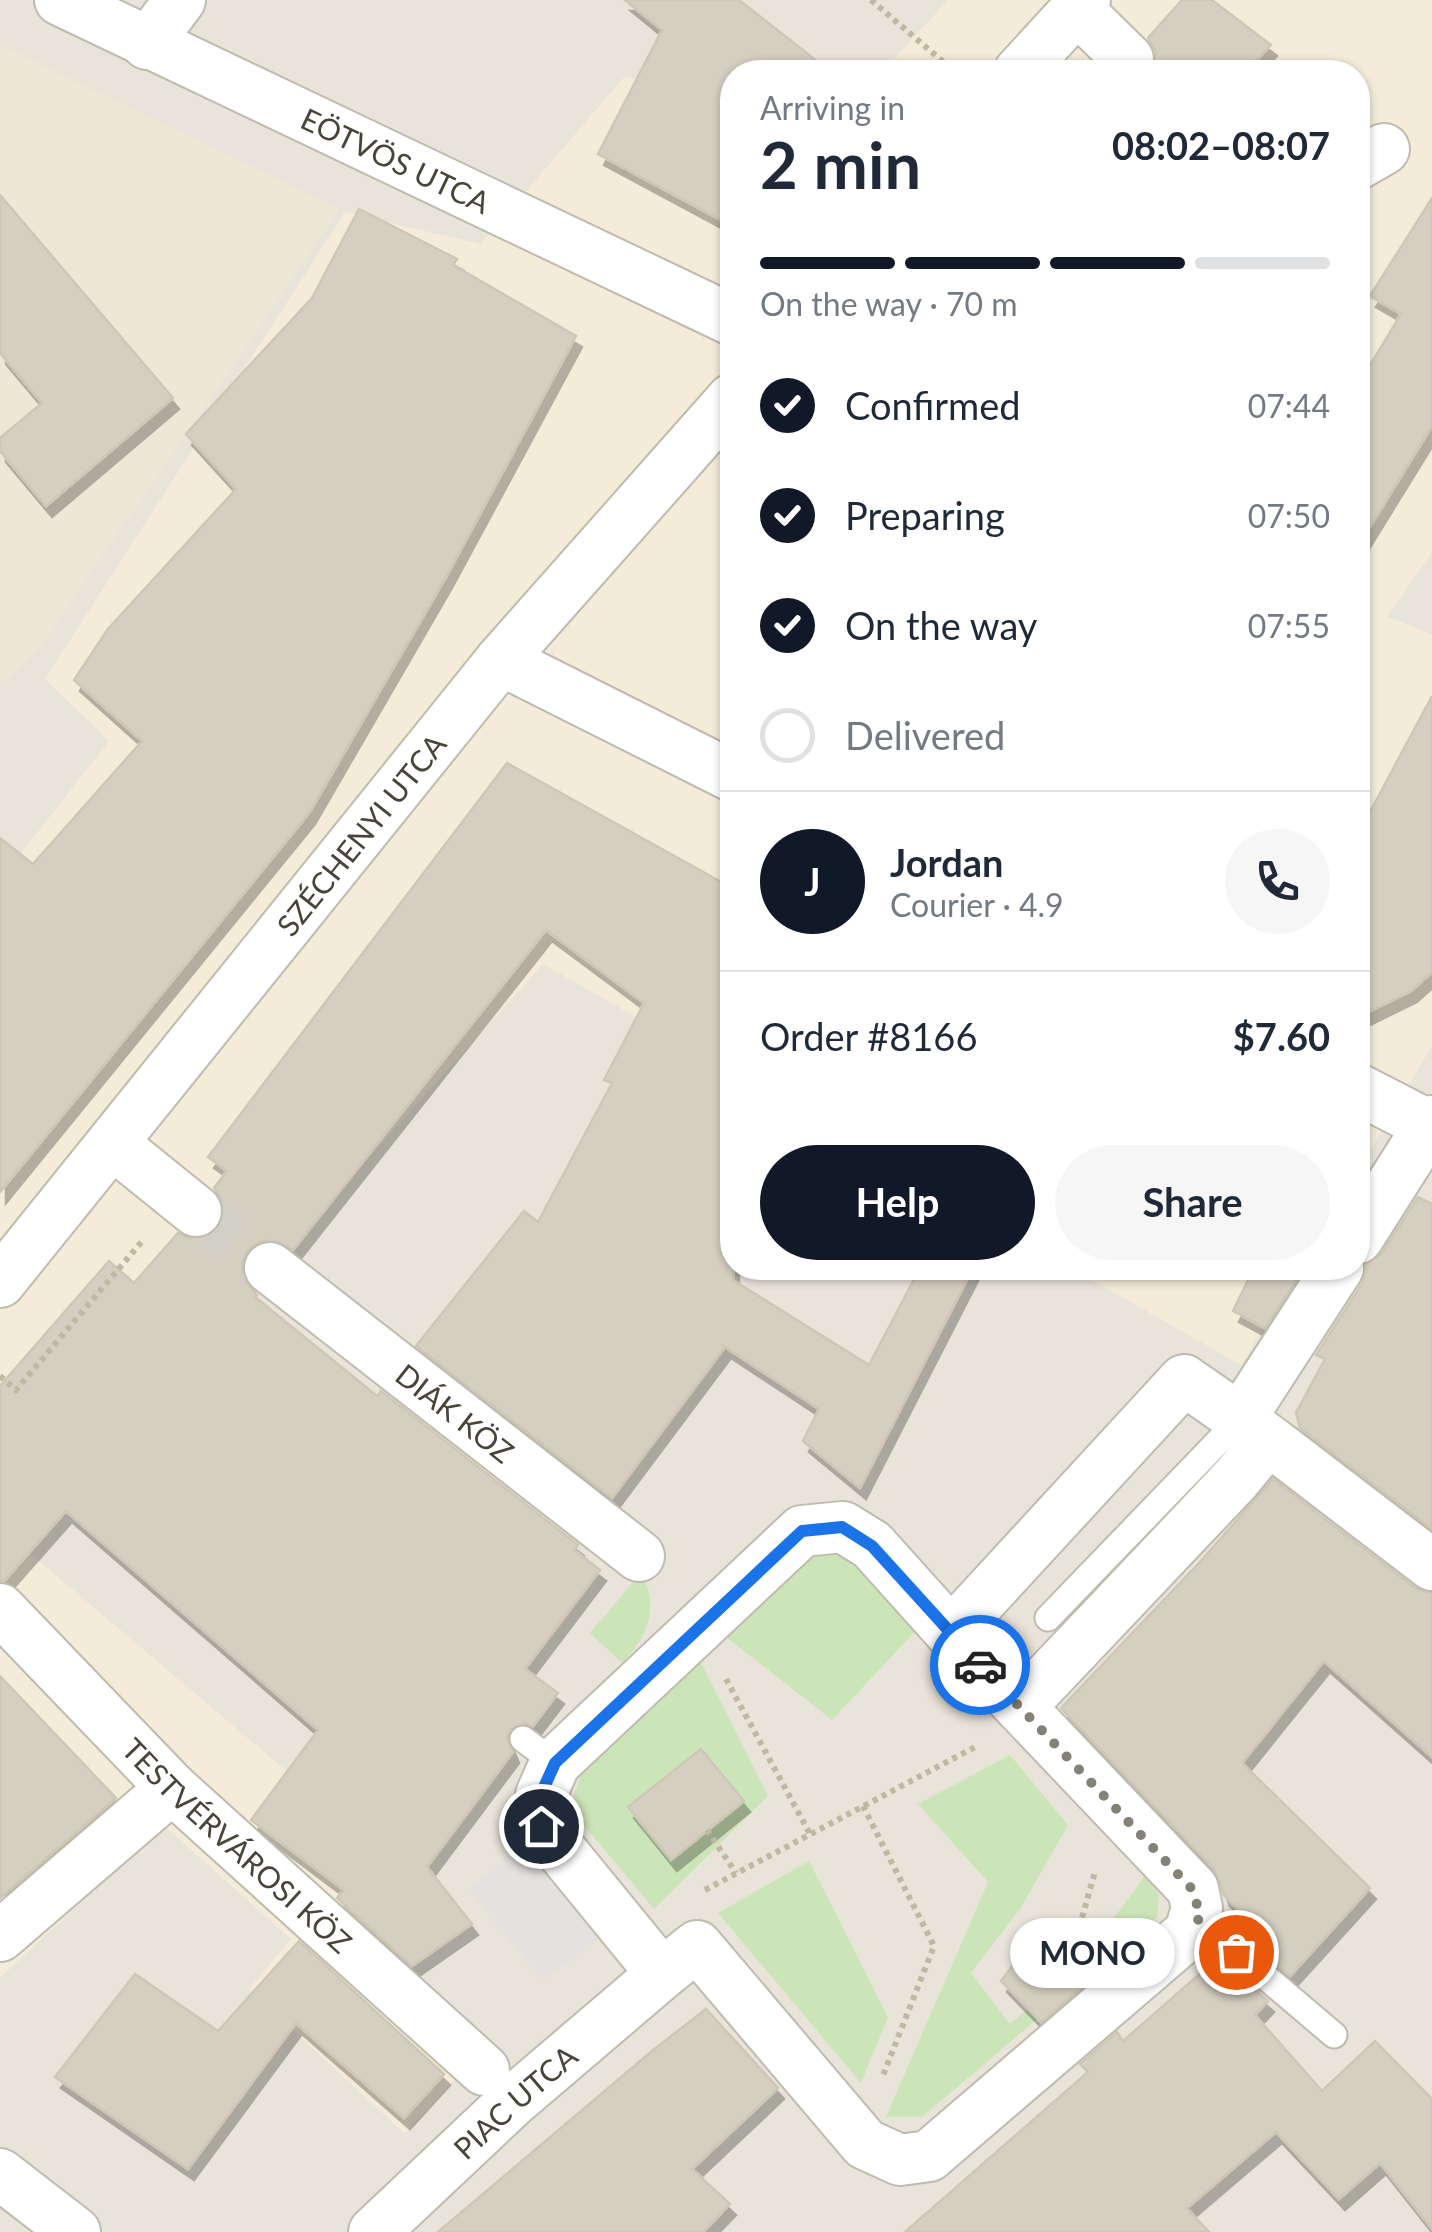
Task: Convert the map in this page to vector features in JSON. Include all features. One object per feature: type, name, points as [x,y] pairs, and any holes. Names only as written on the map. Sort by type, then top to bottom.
[{"type":"street","name":"EÖTVÖS UTCA","points":[[60,0],[720,314]]},
{"type":"street","points":[[147,44],[180,0]]},
{"type":"street","points":[[1031,60],[1081,4],[1128,59]]},
{"type":"street","name":"SZÉCHENYI UTCA","points":[[0,1282],[501,660],[720,413]]},
{"type":"street","points":[[501,660],[720,770]]},
{"type":"street","points":[[1370,1095],[1431,1125],[1370,1219]]},
{"type":"street","points":[[113,1144],[196,1210]]},
{"type":"street","name":"DIÁK KÖZ","points":[[270,1268],[640,1556]]},
{"type":"street","points":[[1026,1712],[1236,1478],[1254,1429],[1332,1280]]},
{"type":"street","points":[[950,1634],[1184,1380],[1432,1565]]},
{"type":"street","points":[[648,1958],[541,1826],[539,1751],[697,1629],[802,1531],[842,1527],[872,1546],[1192,1889],[1198,1908],[1190,1932],[929,2156],[900,2160],[865,2144],[856,2133]]},
{"type":"street","name":"TESTVÉRVÁROSI KÖZ","points":[[0,1609],[172,1788],[484,2070]]},
{"type":"street","points":[[0,1936],[172,1788]]},
{"type":"street","name":"PIAC UTCA","points":[[374,2232],[512,2102],[648,1958],[696,1946],[856,2133]]},
{"type":"street","points":[[0,2174],[75,2232]]},
{"type":"lane","points":[[1048,1618],[1254,1429]]},
{"type":"lane","points":[[1195,1917],[1334,2035]]},
{"type":"path","points":[[871,0],[941,60]]},
{"type":"path","points":[[0,1376],[16,1390],[149,1233]]},
{"type":"path","points":[[697,1629],[810,1834]]},
{"type":"path","points":[[648,1958],[691,1897],[863,1806],[1026,1712]]},
{"type":"path","points":[[856,2133],[870,2111],[934,1946],[863,1806]]},
{"type":"path","points":[[707,1830],[736,1873]]},
{"type":"path","points":[[1070,1962],[1100,1858]]},
{"type":"shaded area","points":[[0,0],[1432,0],[1432,2232],[0,2232]]},
{"type":"shaded area","points":[[948,0],[1432,0],[1432,552],[1387,617],[1432,634],[1432,1046],[1370,1151],[1370,60],[893,60]]},
{"type":"shaded area","points":[[751,13],[820,60],[720,60],[720,1065],[543,964],[20,1545],[420,1884],[366,1939],[483,2048],[405,2134],[249,1989],[291,1939],[163,1825],[0,1978],[0,880],[109,741],[45,679],[345,212],[481,244],[624,77],[681,88]]},
{"type":"shaded area","points":[[0,45],[340,209],[35,654],[0,684]]},
{"type":"shaded area","points":[[1092,1280],[1293,1280],[1241,1365]]},
{"type":"shaded area","points":[[541,1826],[619,1923],[543,1981],[469,1890]]},
{"type":"green space","points":[[837,1541],[926,1620],[832,1720],[716,1629],[804,1545]]},
{"type":"green space","points":[[641,1573],[650,1597],[648,1621],[639,1643],[622,1663],[590,1633]]},
{"type":"green space","points":[[694,1649],[768,1796],[654,1909],[581,1822],[574,1796],[584,1765]]},
{"type":"green space","points":[[1010,1755],[1068,1825],[1020,1909],[971,1973],[1010,2024],[1075,1970],[1145,1876],[1159,1895],[1157,1917],[922,2117],[886,2117],[988,1882],[918,1804]]},
{"type":"green space","points":[[809,1861],[888,2017],[861,2083],[718,1913]]},
{"type":"building","points":[[625,0],[739,0],[816,60],[720,60],[720,220],[598,154],[662,30]]},
{"type":"building","points":[[1182,0],[1212,0],[1271,45],[1257,60],[1154,60],[1156,52],[1148,38]]},
{"type":"building","points":[[0,195],[173,398],[46,506],[0,451],[0,438],[42,403],[0,353]]},
{"type":"building","points":[[1432,198],[1432,426],[1370,527],[1370,365],[1401,314],[1370,296]]},
{"type":"building","points":[[359,209],[457,259],[453,265],[576,336],[446,577],[309,813],[0,1192],[0,838],[33,864],[142,741],[74,680],[108,629],[236,489],[186,434],[312,298]]},
{"type":"building","points":[[1432,696],[1432,972],[1411,991],[1370,1011],[1370,812]]},
{"type":"building","points":[[507,763],[720,881],[720,1280],[733,1280],[869,1365],[914,1280],[967,1280],[860,1488],[803,1441],[819,1409],[725,1347],[612,1498],[416,1346],[524,1211],[538,1222],[612,1083],[604,1080],[644,1003],[546,930],[293,1250],[273,1240],[258,1242],[248,1250],[242,1263],[243,1278],[255,1297],[377,1396],[381,1391],[578,1545],[574,1550],[600,1570],[525,1669],[558,1693],[533,1726],[524,1723],[511,1729],[507,1738],[513,1752],[427,1867],[472,1924],[412,1966],[337,1898],[344,1890],[251,1820],[318,1730],[66,1511],[0,1581],[0,1386],[109,1261],[134,1283],[178,1233],[191,1239],[205,1238],[219,1228],[224,1216],[223,1202],[214,1188],[227,1171],[208,1157]]},
{"type":"building","points":[[1418,1197],[1432,1204],[1432,1529],[1300,1428],[1296,1413],[1325,1359],[1316,1355],[1363,1280],[1370,1280],[1370,1262],[1382,1253]]},
{"type":"building","points":[[1248,1280],[1296,1280],[1265,1328],[1233,1311]]},
{"type":"building","points":[[1273,1479],[1415,1588],[1432,1593],[1432,1757],[1324,1661],[1242,1763],[1370,1888],[1290,1976],[1243,1936],[1254,1927],[1224,1895],[1214,1869],[1061,1708]]},
{"type":"building","points":[[0,1676],[116,1798],[0,1898]]},
{"type":"building","points":[[701,1749],[744,1801],[671,1860],[628,1807]]},
{"type":"building","points":[[1040,1929],[1085,1984],[1041,2022],[1001,1981]]},
{"type":"building","points":[[299,1941],[444,2074],[404,2118],[296,2023],[188,2169],[55,2077],[135,1974],[218,2031]]},
{"type":"building","points":[[1218,1958],[1268,2001],[1255,2015],[1322,2091],[1375,2041],[1432,2099],[1432,2229],[1380,2163],[1339,2199],[1276,2132],[1187,2208],[1209,2232],[905,2232],[1088,2072],[1080,2064],[1117,2032],[1123,2041]]},
{"type":"building","points":[[706,2009],[778,2088],[692,2169],[730,2204],[703,2232],[438,2232],[652,2051]]},
{"type":"tunnel","points":[[196,1211],[270,1268]]},
{"type":"way so far","points":[[980,1665],[1192,1889],[1198,1908],[1195,1917],[1236,1952]]},
{"type":"place","name":"MONO","points":[[1236,1952]]},
{"type":"route","points":[[541,1826],[541,1794],[555,1763],[802,1531],[842,1527],[872,1546],[980,1665]]}]
